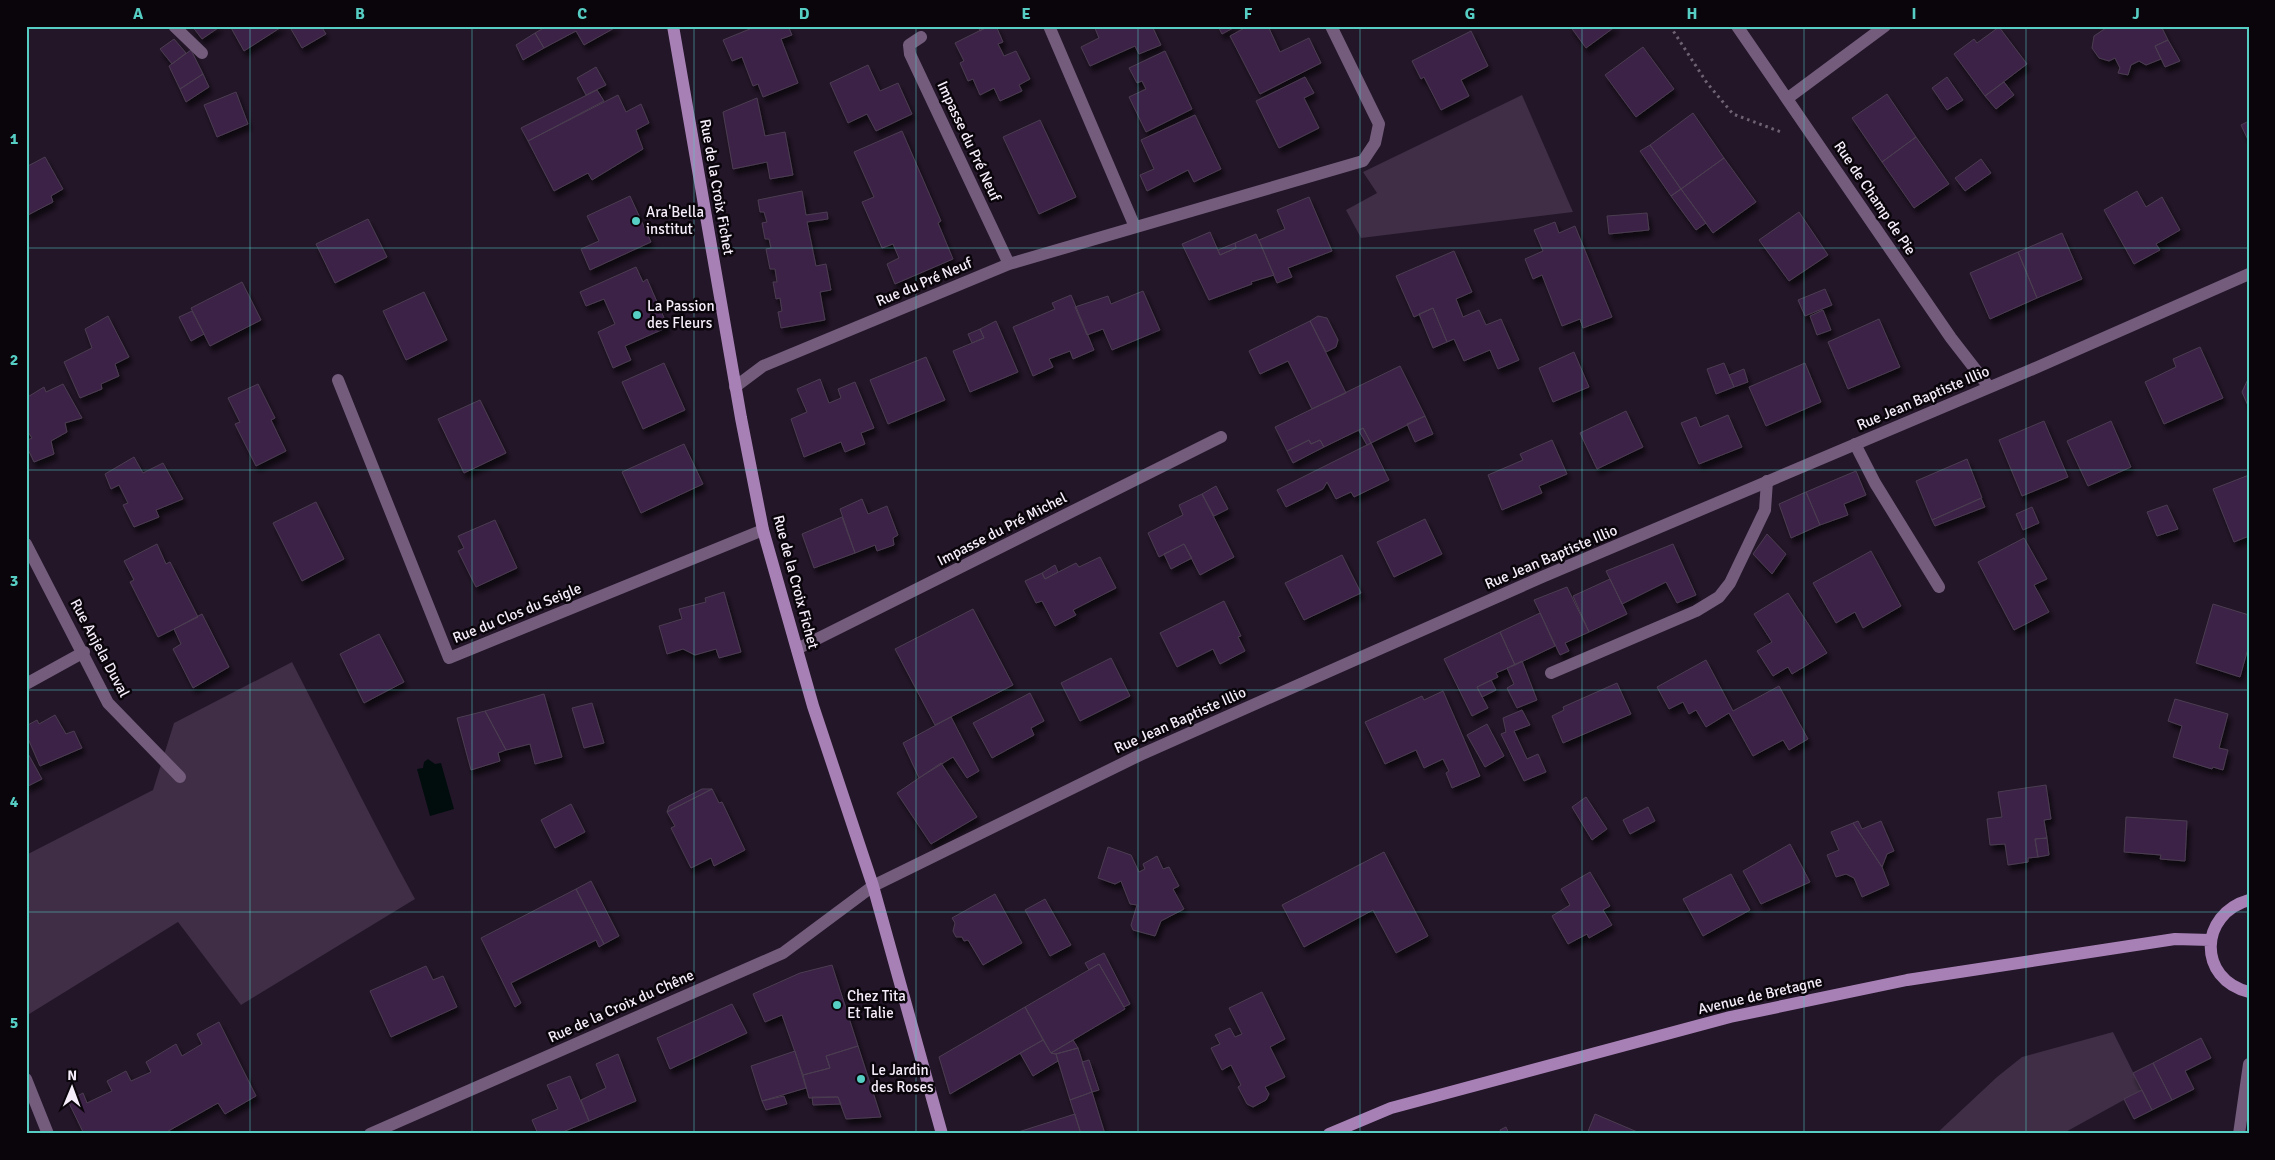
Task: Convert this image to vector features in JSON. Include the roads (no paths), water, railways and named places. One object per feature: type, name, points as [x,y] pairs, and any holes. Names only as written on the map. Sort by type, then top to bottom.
[{"type":"street","points":[[174,26],[202,53]]},
{"type":"street","name":"Rue de la Croix Fichet","points":[[673,26],[736,387],[764,530],[813,706],[873,886],[942,1134]]},
{"type":"street","points":[[1049,26],[1135,228]]},
{"type":"street","name":"Rue du Pré Neuf","points":[[736,387],[763,366],[1009,264],[1363,161],[1374,143],[1380,124],[1331,26]]},
{"type":"street","name":"Rue de Champ de Pie","points":[[1737,26],[1951,338],[1989,387]]},
{"type":"street","points":[[1788,98],[1885,26]]},
{"type":"street","name":"Impasse du Pré Neuf","points":[[921,37],[909,45],[910,54],[1009,264]]},
{"type":"street","name":"Rue Jean Baptiste Illio","points":[[873,886],[1140,755],[1542,577],[2249,274]]},
{"type":"street","name":"Rue du Clos du Seigle","points":[[338,380],[449,658],[764,530]]},
{"type":"street","name":"Impasse du Pré Michel","points":[[797,649],[1222,437]]},
{"type":"street","points":[[1855,444],[1875,483],[1939,587]]},
{"type":"street","points":[[1551,673],[1696,611],[1719,597],[1730,583],[1765,510],[1768,481]]},
{"type":"street","name":"Rue Anjela Duval","points":[[26,544],[84,652],[108,703],[180,777]]},
{"type":"street","points":[[26,684],[84,652]]},
{"type":"street","name":"Rue de la Croix du Chêne","points":[[370,1134],[784,953],[873,886]]},
{"type":"street","points":[[2249,900],[2237,903],[2224,912],[2215,925],[2210,940],[2211,956],[2216,970],[2226,982],[2239,990],[2249,992]]},
{"type":"street","name":"Avenue de Bretagne","points":[[1329,1134],[1391,1108],[1721,1020],[1821,997],[1907,980],[2175,939],[2210,940]]},
{"type":"street","points":[[2239,1134],[2249,1064]]},
{"type":"street","points":[[26,1079],[48,1134]]},
{"type":"place","name":"Ara'Bella institut","points":[[636,221]]},
{"type":"place","name":"La Passion des Fleurs","points":[[637,315]]},
{"type":"place","name":"Chez Tita Et Talie","points":[[837,1005]]},
{"type":"place","name":"Le Jardin des Roses","points":[[861,1079]]}]
